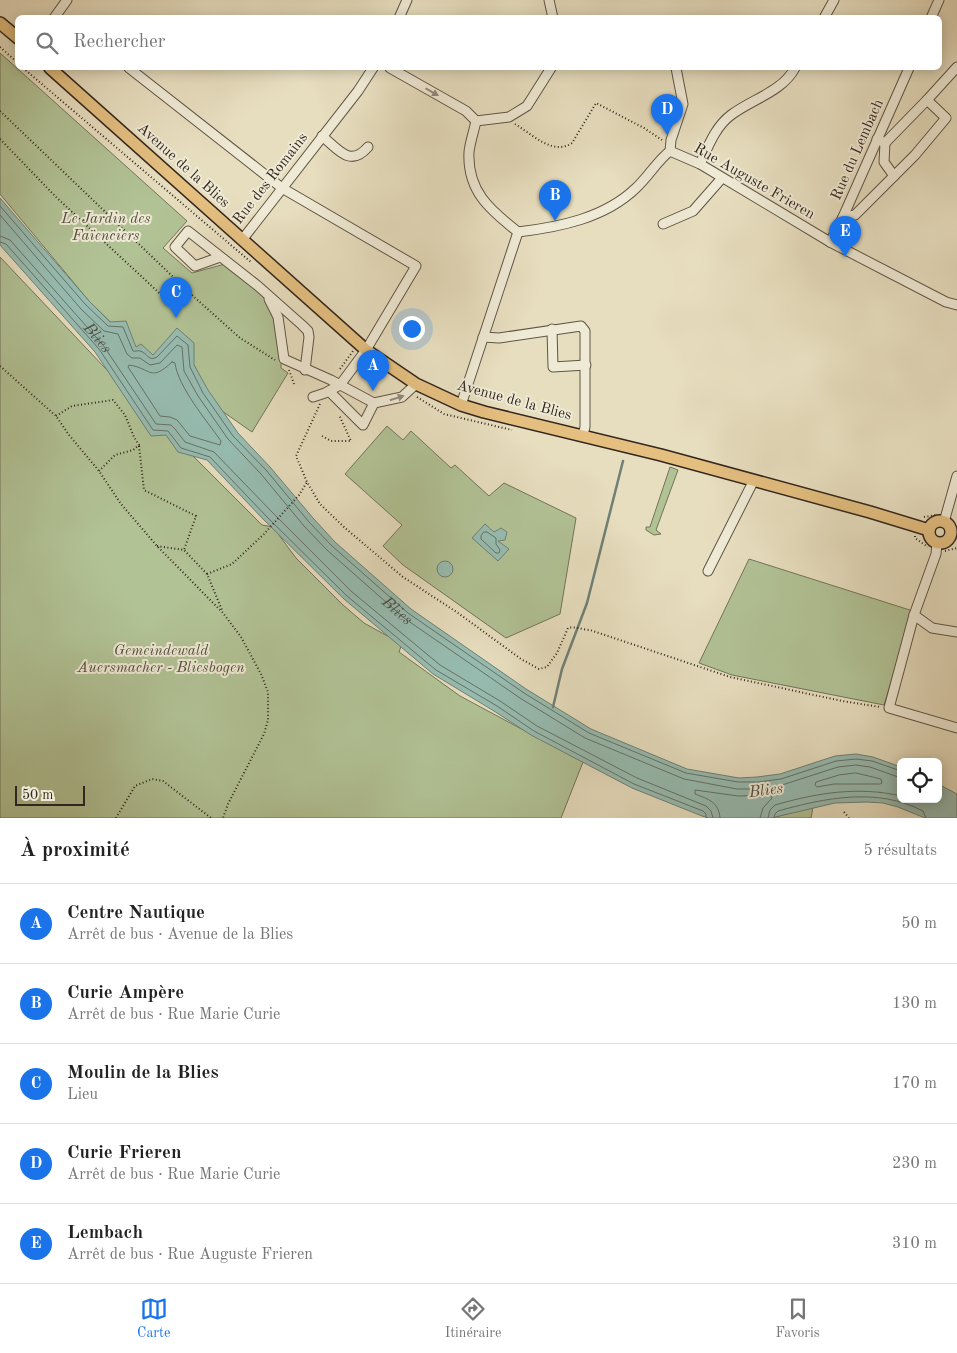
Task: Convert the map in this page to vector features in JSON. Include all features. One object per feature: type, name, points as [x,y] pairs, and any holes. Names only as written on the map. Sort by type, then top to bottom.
[{"type":"main road","points":[[0,22],[15,35]]},
{"type":"main road","name":"Avenue de la Blies","points":[[52,70],[366,350],[416,384],[461,405],[754,480],[929,530]]},
{"type":"main road","points":[[944,522],[951,529],[954,537],[937,543],[931,540],[929,530],[933,524],[944,522]]},
{"type":"street","points":[[60,15],[67,0]]},
{"type":"street","points":[[400,15],[406,0]]},
{"type":"street","points":[[549,0],[552,15]]},
{"type":"street","points":[[826,15],[834,0]]},
{"type":"street","points":[[932,15],[939,0]]},
{"type":"street","points":[[894,176],[884,162],[881,141],[927,100],[957,67]]},
{"type":"street","points":[[132,70],[282,188],[416,266],[366,350],[327,392],[314,397]]},
{"type":"street","name":"Rue des Romains","points":[[242,240],[358,91],[372,70]]},
{"type":"street","points":[[394,70],[466,111],[476,121]]},
{"type":"street","points":[[476,121],[509,117],[527,106],[550,70]]},
{"type":"street","points":[[476,121],[469,151],[470,172],[480,198],[497,216],[518,232],[538,230],[576,221],[610,208],[636,188],[670,148],[682,104],[676,70]]},
{"type":"street","points":[[700,164],[713,136],[730,116],[776,88],[794,70]]},
{"type":"street","name":"Rue du Lembach","points":[[830,242],[881,141],[908,70]]},
{"type":"street","points":[[843,217],[855,215],[916,155],[946,118],[927,100]]},
{"type":"street","name":"Rue des Romains","points":[[322,136],[342,153],[350,157],[360,155],[368,147]]},
{"type":"street","name":"Rue Auguste Frieren","points":[[670,148],[830,242],[946,302],[957,305]]},
{"type":"street","points":[[664,224],[693,211],[722,178]]},
{"type":"street","points":[[220,257],[195,266],[175,247],[188,232],[220,257],[267,294],[308,331],[305,370]]},
{"type":"street","points":[[461,405],[518,232]]},
{"type":"street","points":[[267,294],[278,317],[284,359],[305,370],[336,382],[374,403],[402,398],[416,384]]},
{"type":"street","points":[[483,337],[499,338],[580,326],[585,330],[585,427],[583,435]]},
{"type":"street","points":[[552,329],[553,366],[586,365]]},
{"type":"street","points":[[327,392],[363,425],[374,403]]},
{"type":"street","points":[[944,522],[957,476]]},
{"type":"street","points":[[708,572],[754,480]]},
{"type":"street","points":[[937,543],[936,554],[914,615],[889,708],[957,728]]},
{"type":"street","points":[[914,615],[932,628],[957,632]]},
{"type":"path","points":[[0,47],[15,60]]},
{"type":"path","points":[[28,71],[252,263]]},
{"type":"path","points":[[505,118],[553,148],[567,147],[572,143],[596,103],[644,128],[670,148]]},
{"type":"path","points":[[0,111],[184,288],[240,338],[270,357]]},
{"type":"path","points":[[0,138],[56,197],[170,303],[184,288]]},
{"type":"path","points":[[336,382],[353,351]]},
{"type":"path","points":[[0,366],[56,416],[99,471],[120,504],[157,546],[223,613],[241,637],[258,667],[268,692],[268,720],[264,734],[228,804],[224,818]]},
{"type":"path","points":[[327,392],[296,456],[307,482],[320,504],[403,577],[458,613],[521,659],[539,669],[547,667],[557,653],[568,628],[572,627],[590,630],[730,677],[842,701],[889,708]]},
{"type":"path","points":[[56,416],[72,406],[113,400],[125,415],[139,445],[144,490],[196,516],[184,550]]},
{"type":"path","points":[[322,436],[331,441],[351,440],[338,414]]},
{"type":"path","points":[[99,471],[115,455],[133,450],[139,445]]},
{"type":"path","points":[[207,574],[232,564],[264,534],[299,495],[307,482]]},
{"type":"path","points":[[157,546],[184,550],[207,574],[223,613]]},
{"type":"path","points":[[116,818],[135,786],[152,779],[163,781],[211,818]]},
{"type":"path","points":[[844,812],[849,818]]},
{"type":"green space","name":"Le Jardin des Faïenciers","points":[[0,53],[15,66],[15,70],[19,70],[187,221],[163,248],[192,273],[225,264],[265,296],[277,321],[281,368],[288,373],[252,432],[222,411],[207,390],[194,365],[153,355],[136,347],[89,301],[0,194]]},
{"type":"green space","name":"Gemeindewald Auersmacher - Bliesbogen","points":[[0,257],[106,369],[262,525],[273,527],[296,558],[343,605],[364,623],[402,644],[399,652],[460,696],[583,762],[561,818],[0,818]]},
{"type":"green space","points":[[387,426],[403,440],[411,431],[451,468],[455,465],[489,496],[504,483],[576,518],[560,614],[506,638],[403,565],[383,546],[402,525],[345,474]]},
{"type":"green space","points":[[670,467],[678,470],[656,530],[661,534],[654,535],[646,530],[646,527],[650,527]]},
{"type":"green space","points":[[749,559],[913,611],[884,705],[732,675],[699,663]]},
{"type":"green space","points":[[813,807],[811,818],[772,818]]},
{"type":"water","name":"Blies","points":[[0,198],[89,301],[110,322],[126,321],[136,347],[141,344],[153,355],[177,328],[194,343],[194,365],[208,390],[238,433],[335,542],[411,609],[526,689],[591,729],[687,769],[739,778],[780,774],[835,756],[856,754],[873,757],[897,766],[897,803],[942,803],[942,786],[957,794],[957,818],[925,818],[898,807],[883,803],[867,802],[835,803],[771,818],[709,818],[632,788],[531,735],[433,674],[344,599],[263,519],[207,460],[178,452],[166,435],[151,436],[95,352],[0,245]]},
{"type":"water","points":[[485,524],[494,532],[501,528],[507,532],[505,540],[498,541],[509,549],[498,561],[472,538]]},
{"type":"water","points":[[445,561],[453,569],[445,577],[437,569]]},
{"type":"waterway","points":[[553,707],[562,669],[587,603],[623,461]]},
{"type":"place","name":"Curie Frieren","points":[[667,135]]},
{"type":"place","name":"Curie Ampère","points":[[555,221]]},
{"type":"place","name":"Lembach","points":[[845,257]]},
{"type":"place","name":"Moulin de la Blies","points":[[176,318]]},
{"type":"place","name":"Centre Nautique","points":[[373,391]]}]
